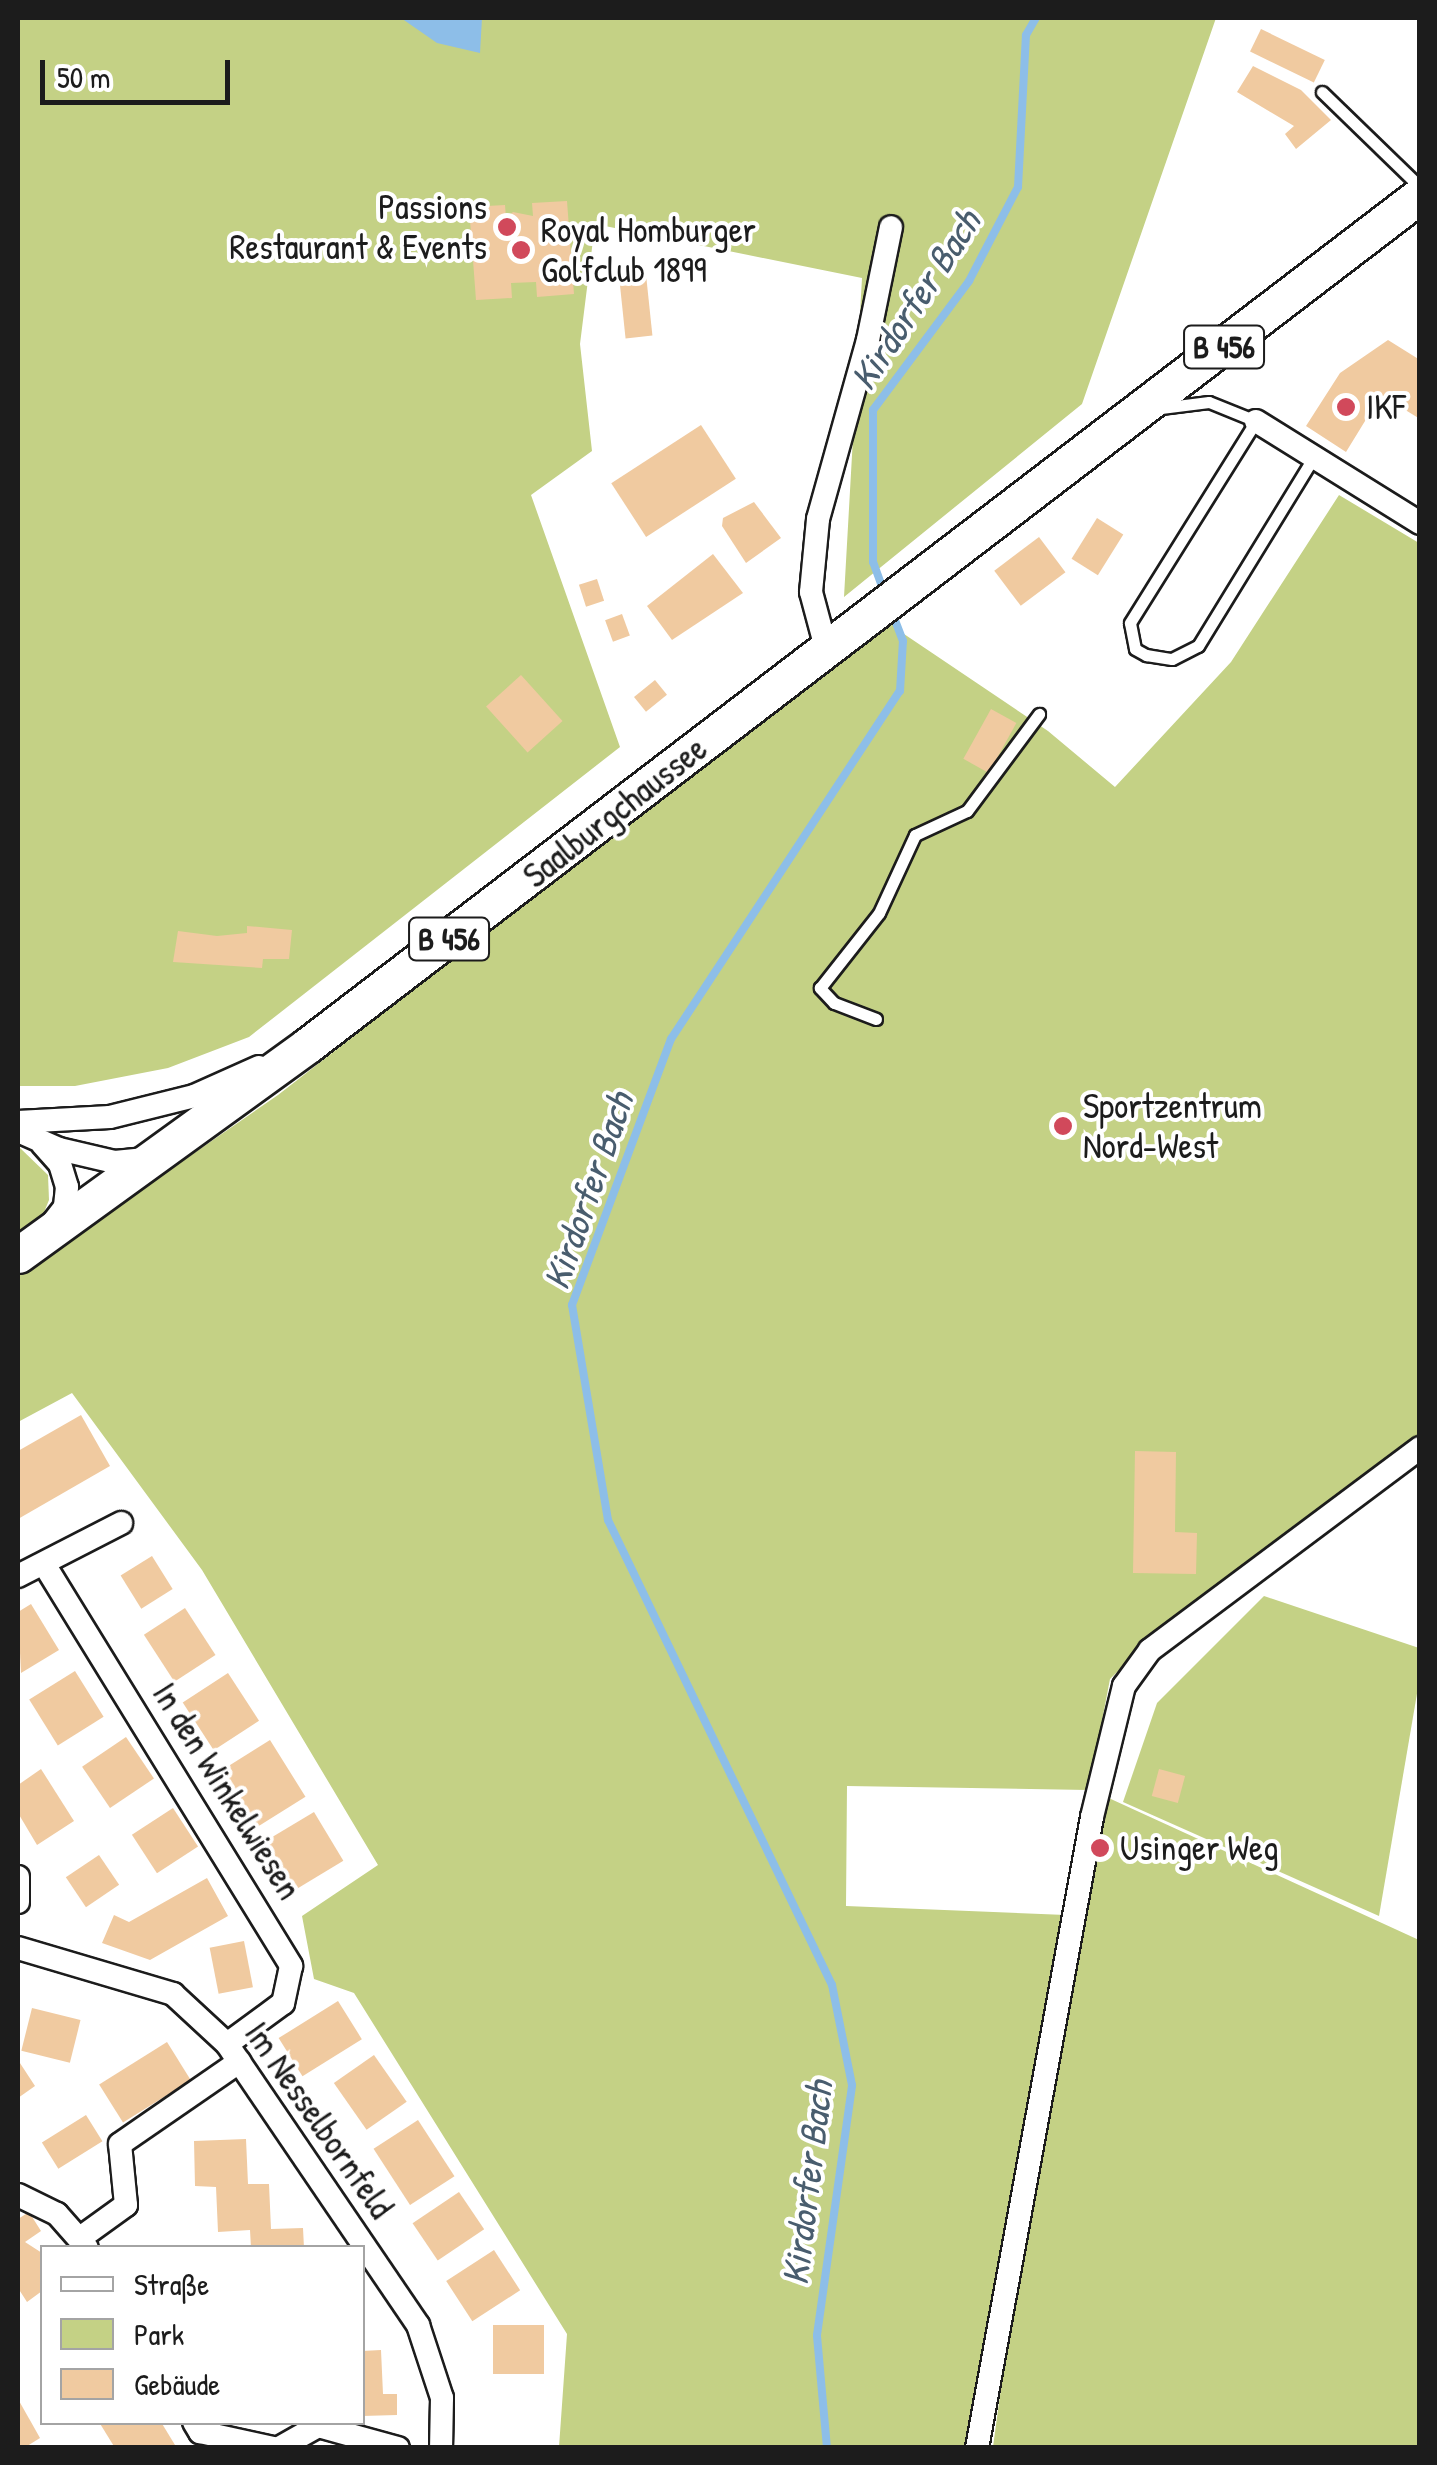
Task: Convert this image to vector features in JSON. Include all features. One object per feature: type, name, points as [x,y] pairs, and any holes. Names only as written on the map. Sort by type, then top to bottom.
[{"type":"main road","name":"B 456","points":[[1142,410],[1420,195]]},
{"type":"main road","name":"Saalburgchaussee","points":[[27,1248],[308,1045],[870,612],[1142,410]]},
{"type":"street","points":[[826,648],[812,592],[818,519],[868,340],[890,227]]},
{"type":"street","points":[[1256,421],[1420,522]]},
{"type":"street","points":[[18,1122],[110,1117],[194,1096],[308,1045]]},
{"type":"street","points":[[18,1130],[41,1142],[116,1162],[164,1149]]},
{"type":"street","points":[[27,1248],[65,1207],[67,1187],[60,1164],[41,1142]]},
{"type":"street","points":[[977,2448],[1092,1817],[1124,1686],[1150,1650],[1420,1448]]},
{"type":"street","points":[[18,1576],[121,1523]]},
{"type":"street","name":"In den Winkelwiesen","points":[[44,1564],[291,1966],[283,2002],[233,2053],[120,2144],[126,2205],[85,2242]]},
{"type":"street","points":[[18,1877],[18,1902]]},
{"type":"street","name":"Im Nesselbornfeld","points":[[18,1948],[174,1994],[233,2053],[364,2245]]},
{"type":"street","points":[[18,2195],[85,2242]]},
{"type":"street","name":"Im Nesselbornfeld","points":[[365,2247],[418,2325],[442,2398],[441,2448]]},
{"type":"street","points":[[196,2425],[200,2432],[276,2448],[318,2426],[398,2448]]},
{"type":"lane","points":[[1322,92],[1420,187]]},
{"type":"lane","points":[[1142,410],[1209,402],[1256,421],[1130,623],[1130,653],[1172,658],[1198,646],[1314,458]]},
{"type":"lane","points":[[876,1019],[834,1002],[820,988],[879,913],[915,834],[967,811],[1039,714]]},
{"type":"green space","points":[[18,18],[1216,18],[1082,404],[844,597],[862,278],[595,224],[580,344],[592,451],[531,495],[620,747],[249,1037],[168,1068],[75,1086],[18,1086]]},
{"type":"green space","points":[[1339,495],[1419,543],[1419,1438],[1153,1637],[1110,1679],[1089,1789],[1419,1940],[1419,2447],[993,2447],[1061,1944],[965,2447],[559,2447],[567,2334],[354,1993],[314,1979],[302,1916],[378,1865],[202,1570],[72,1393],[18,1422],[18,1275],[278,1095],[892,618],[904,634],[1048,731],[1115,787],[1231,662]],"holes":[[[847,1786],[1088,1790],[1066,1915],[846,1906]]]},
{"type":"green space","points":[[18,1146],[48,1175],[49,1200],[40,1222],[18,1236]]},
{"type":"green space","points":[[1264,1596],[1419,1648],[1419,1682],[1379,1916],[1123,1802],[1157,1703]]},
{"type":"water","points":[[401,18],[482,18],[480,53],[437,43]]},
{"type":"building","points":[[1261,29],[1325,60],[1314,83],[1250,51]]},
{"type":"building","points":[[1253,66],[1301,90],[1331,120],[1296,149],[1285,134],[1294,126],[1237,92]]},
{"type":"building","name":"Royal Homburger Golfclub 1899","points":[[567,201],[574,294],[537,297],[536,282],[511,283],[512,298],[476,300],[469,207],[505,205],[506,218],[513,212],[533,216],[532,203]]},
{"type":"building","points":[[645,265],[652,336],[626,338],[618,268]]},
{"type":"building","name":"IKF","points":[[1388,340],[1420,360],[1420,419],[1381,395],[1346,452],[1306,426],[1340,373]]},
{"type":"building","points":[[701,425],[736,479],[646,537],[611,483]]},
{"type":"building","points":[[754,502],[781,538],[746,563],[722,526],[723,518]]},
{"type":"building","points":[[1097,518],[1123,534],[1098,575],[1072,559]]},
{"type":"building","points":[[1039,537],[1065,572],[1021,606],[994,571]]},
{"type":"building","points":[[713,554],[743,593],[672,640],[647,606]]},
{"type":"building","points":[[597,579],[604,601],[586,607],[579,585]]},
{"type":"building","points":[[622,614],[630,636],[613,642],[605,620]]},
{"type":"building","points":[[521,675],[562,721],[528,753],[486,706]]},
{"type":"building","points":[[655,680],[667,695],[646,712],[634,697]]},
{"type":"building","points":[[991,709],[1016,723],[989,773],[963,759]]},
{"type":"building","points":[[247,926],[292,930],[289,959],[263,959],[262,968],[173,962],[178,931],[217,936],[247,933]]},
{"type":"building","points":[[81,1415],[110,1466],[18,1519],[18,1451]]},
{"type":"building","points":[[1135,1451],[1176,1452],[1175,1532],[1197,1533],[1196,1574],[1133,1573]]},
{"type":"building","points":[[152,1556],[173,1589],[141,1609],[121,1576]]},
{"type":"building","points":[[31,1604],[59,1650],[21,1673],[18,1612]]},
{"type":"building","points":[[185,1608],[215,1655],[174,1682],[144,1635]]},
{"type":"building","points":[[75,1671],[104,1717],[58,1745],[29,1700]]},
{"type":"building","points":[[228,1673],[259,1721],[214,1750],[183,1702]]},
{"type":"building","points":[[126,1737],[154,1778],[110,1808],[82,1767]]},
{"type":"building","points":[[270,1740],[306,1797],[252,1830],[217,1773]]},
{"type":"building","points":[[41,1769],[74,1821],[37,1845],[18,1813],[18,1785]]},
{"type":"building","points":[[1159,1769],[1185,1776],[1178,1803],[1152,1796]]},
{"type":"building","points":[[173,1808],[198,1847],[157,1873],[132,1835]]},
{"type":"building","points":[[314,1812],[343,1861],[295,1890],[266,1841]]},
{"type":"building","points":[[99,1855],[119,1885],[86,1907],[66,1877]]},
{"type":"building","points":[[207,1878],[228,1916],[150,1960],[102,1943],[114,1915],[129,1922]]},
{"type":"building","points":[[244,1941],[253,1987],[219,1994],[210,1948]]},
{"type":"building","points":[[338,2001],[362,2039],[302,2076],[279,2038]]},
{"type":"building","points":[[32,2008],[81,2020],[70,2063],[21,2051]]},
{"type":"building","points":[[167,2042],[191,2080],[123,2123],[99,2084]]},
{"type":"building","points":[[374,2055],[407,2102],[367,2130],[334,2083]]},
{"type":"building","points":[[18,2060],[35,2086],[18,2098]]},
{"type":"building","points":[[86,2115],[102,2141],[58,2169],[42,2143]]},
{"type":"building","points":[[418,2120],[454,2176],[410,2205],[374,2149]]},
{"type":"building","points":[[246,2139],[248,2184],[269,2184],[271,2229],[303,2228],[304,2245],[251,2245],[250,2230],[218,2232],[216,2187],[195,2186],[194,2141]]},
{"type":"building","points":[[459,2192],[484,2229],[438,2261],[413,2223]]},
{"type":"building","points":[[29,2212],[41,2231],[25,2242],[40,2252],[40,2292],[27,2302],[18,2288],[18,2219]]},
{"type":"building","points":[[494,2250],[520,2290],[472,2321],[446,2281]]},
{"type":"building","points":[[493,2325],[544,2325],[544,2374],[493,2374]]},
{"type":"building","points":[[381,2350],[383,2394],[397,2394],[397,2415],[365,2416],[365,2351]]},
{"type":"building","points":[[18,2399],[40,2438],[24,2448],[18,2448]]},
{"type":"building","points":[[101,2425],[163,2425],[175,2445],[115,2448]]},
{"type":"waterway","name":"Kirdorfer Bach","points":[[884,592],[873,562],[873,410],[969,281],[1018,187],[1026,35],[1036,18]]},
{"type":"waterway","name":"Kirdorfer Bach","points":[[827,2448],[817,2335],[852,2085],[832,1985],[608,1520],[572,1305],[671,1039],[900,691],[903,641],[891,610]]},
{"type":"place","name":"Passions Restaurant & Events","points":[[507,227]]},
{"type":"place","name":"Royal Homburger Golfclub 1899","points":[[521,250]]},
{"type":"place","name":"IKF","points":[[1346,407]]},
{"type":"place","name":"Sportzentrum Nord-West","points":[[1063,1126]]},
{"type":"place","name":"Usinger Weg","points":[[1100,1848]]}]
